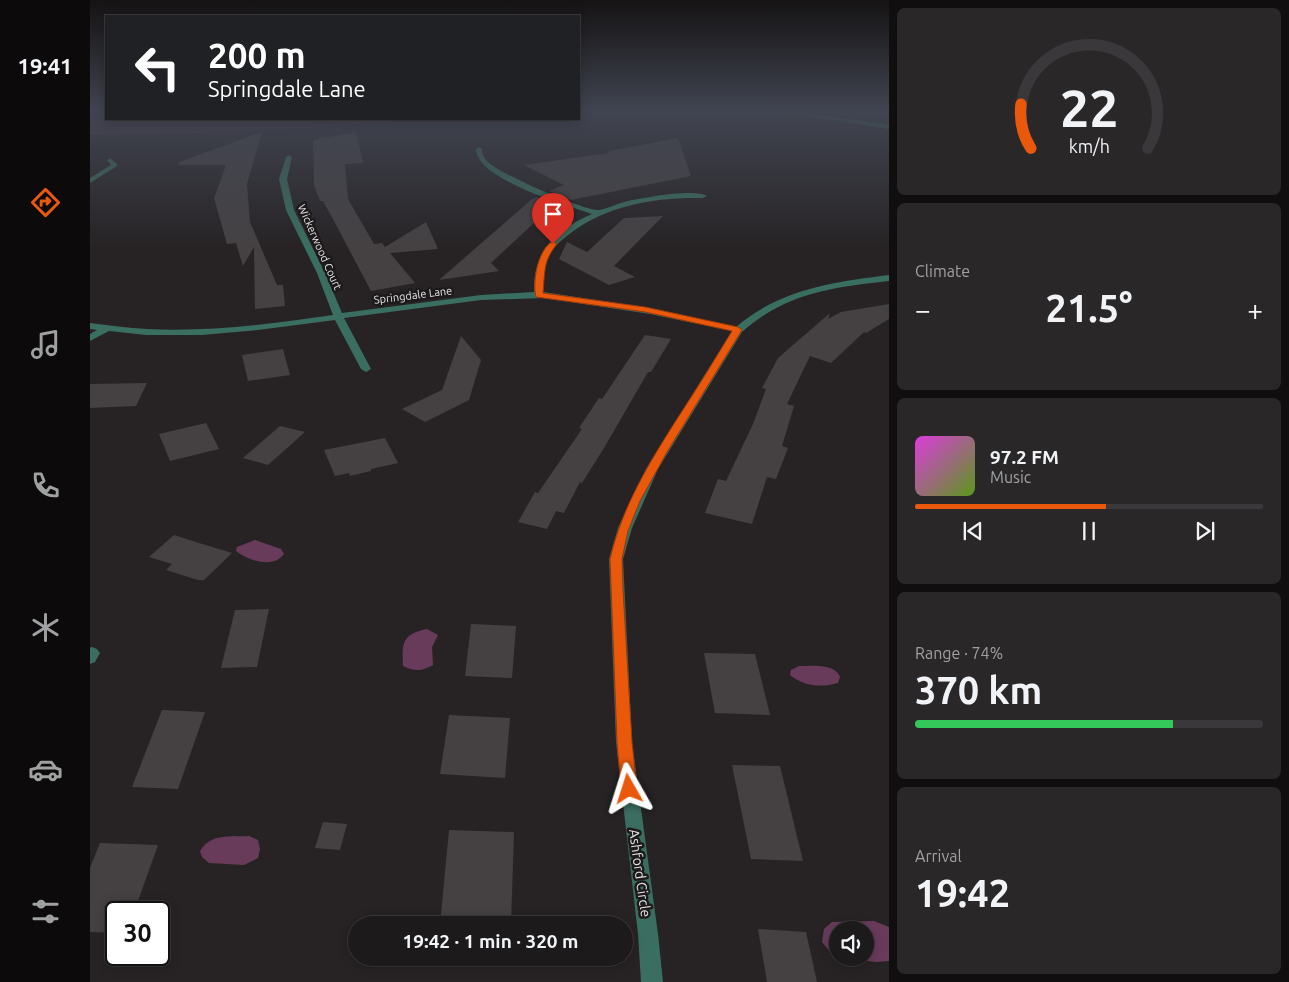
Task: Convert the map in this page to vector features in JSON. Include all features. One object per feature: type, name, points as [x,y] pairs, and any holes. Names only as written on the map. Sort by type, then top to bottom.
[{"type":"street","points":[[479,156],[486,164],[514,182],[560,201],[597,213]]},
{"type":"street","name":"Wickerwood Court","points":[[289,157],[283,179],[290,210],[338,316],[366,369]]},
{"type":"street","points":[[90,181],[113,168],[115,165],[110,160]]},
{"type":"street","points":[[539,295],[540,276],[545,253],[566,232],[597,213],[670,196],[703,196]]},
{"type":"street","name":"Ashford Circle","points":[[652,982],[648,934],[624,742],[616,559],[622,531],[634,501],[665,446],[738,330],[746,322],[769,307],[808,291],[889,278]]},
{"type":"street","name":"Springdale Lane","points":[[90,326],[160,333],[241,330],[279,326],[426,303],[539,295],[664,313],[738,330]]},
{"type":"street","points":[[90,338],[105,329]]},
{"type":"shaded area","points":[[255,540],[281,549],[284,554],[274,561],[261,562],[247,558],[236,551],[237,547]]},
{"type":"shaded area","points":[[427,629],[438,635],[432,647],[433,665],[418,670],[403,666],[405,641],[413,634]]},
{"type":"shaded area","points":[[799,666],[822,666],[833,669],[840,677],[838,683],[819,686],[801,682],[790,675],[791,670]]},
{"type":"shaded area","points":[[228,836],[249,836],[258,840],[260,849],[258,858],[244,865],[209,863],[202,857],[200,851],[210,841]]},
{"type":"shaded area","points":[[874,921],[889,927],[889,961],[874,962]]},
{"type":"shaded area","points":[[829,925],[829,950],[822,942],[824,929]]},
{"type":"building","points":[[196,156],[255,156],[247,184],[250,222],[277,285],[283,285],[285,306],[255,309],[254,247],[243,266],[236,243],[227,244],[214,198],[226,165],[179,165],[179,162]]},
{"type":"building","points":[[313,156],[361,156],[363,163],[345,164],[348,199],[374,244],[382,243],[385,247],[426,222],[438,249],[390,253],[415,283],[371,291],[323,201],[320,201],[314,185]]},
{"type":"building","points":[[589,156],[684,156],[691,176],[571,200],[549,191],[564,185],[524,165]]},
{"type":"building","points":[[537,197],[566,207],[536,221],[491,263],[499,271],[439,280],[532,199]]},
{"type":"building","points":[[663,216],[614,266],[635,277],[609,285],[559,259],[567,242],[587,252],[624,218]]},
{"type":"building","points":[[889,304],[889,319],[866,333],[864,332],[831,363],[810,356],[787,404],[794,406],[782,446],[788,448],[776,479],[767,477],[752,524],[705,513],[718,479],[726,481],[753,424],[766,389],[762,388],[778,358],[830,313],[828,319],[841,312]]},
{"type":"building","points":[[645,335],[671,339],[651,372],[648,372],[582,483],[580,482],[564,513],[556,511],[547,529],[518,522],[535,492],[538,493],[582,429],[579,428],[599,398],[602,399]]},
{"type":"building","points":[[461,336],[481,360],[469,400],[425,422],[402,409],[442,390]]},
{"type":"building","points":[[283,349],[290,375],[248,381],[242,355]]},
{"type":"building","points":[[147,383],[136,406],[90,408],[90,384]]},
{"type":"building","points":[[206,423],[219,449],[170,461],[159,434]]},
{"type":"building","points":[[280,426],[305,432],[268,465],[243,458]]},
{"type":"building","points":[[385,438],[398,463],[350,476],[349,473],[335,476],[324,450]]},
{"type":"building","points":[[174,535],[232,553],[204,580],[198,580],[166,570],[172,564],[149,557]]},
{"type":"building","points":[[269,609],[257,667],[221,668],[235,610]]},
{"type":"building","points":[[471,624],[516,626],[512,678],[465,676]]},
{"type":"building","points":[[704,653],[755,654],[770,715],[715,713]]},
{"type":"building","points":[[162,710],[205,712],[178,789],[132,787]]},
{"type":"building","points":[[449,715],[510,718],[505,778],[440,774]]},
{"type":"building","points":[[732,765],[780,766],[803,861],[751,859]]},
{"type":"building","points":[[323,822],[347,824],[340,850],[315,848]]},
{"type":"building","points":[[449,830],[514,832],[511,916],[441,916]]},
{"type":"building","points":[[100,843],[158,845],[138,901],[105,901],[105,933],[90,932],[90,868]]},
{"type":"building","points":[[758,929],[806,932],[817,982],[767,982]]},
{"type":"route","points":[[553,244],[545,253],[543,260],[539,295],[645,309],[738,330],[662,452],[634,501],[622,531],[616,559],[616,590],[619,618],[624,742],[629,789]]}]
